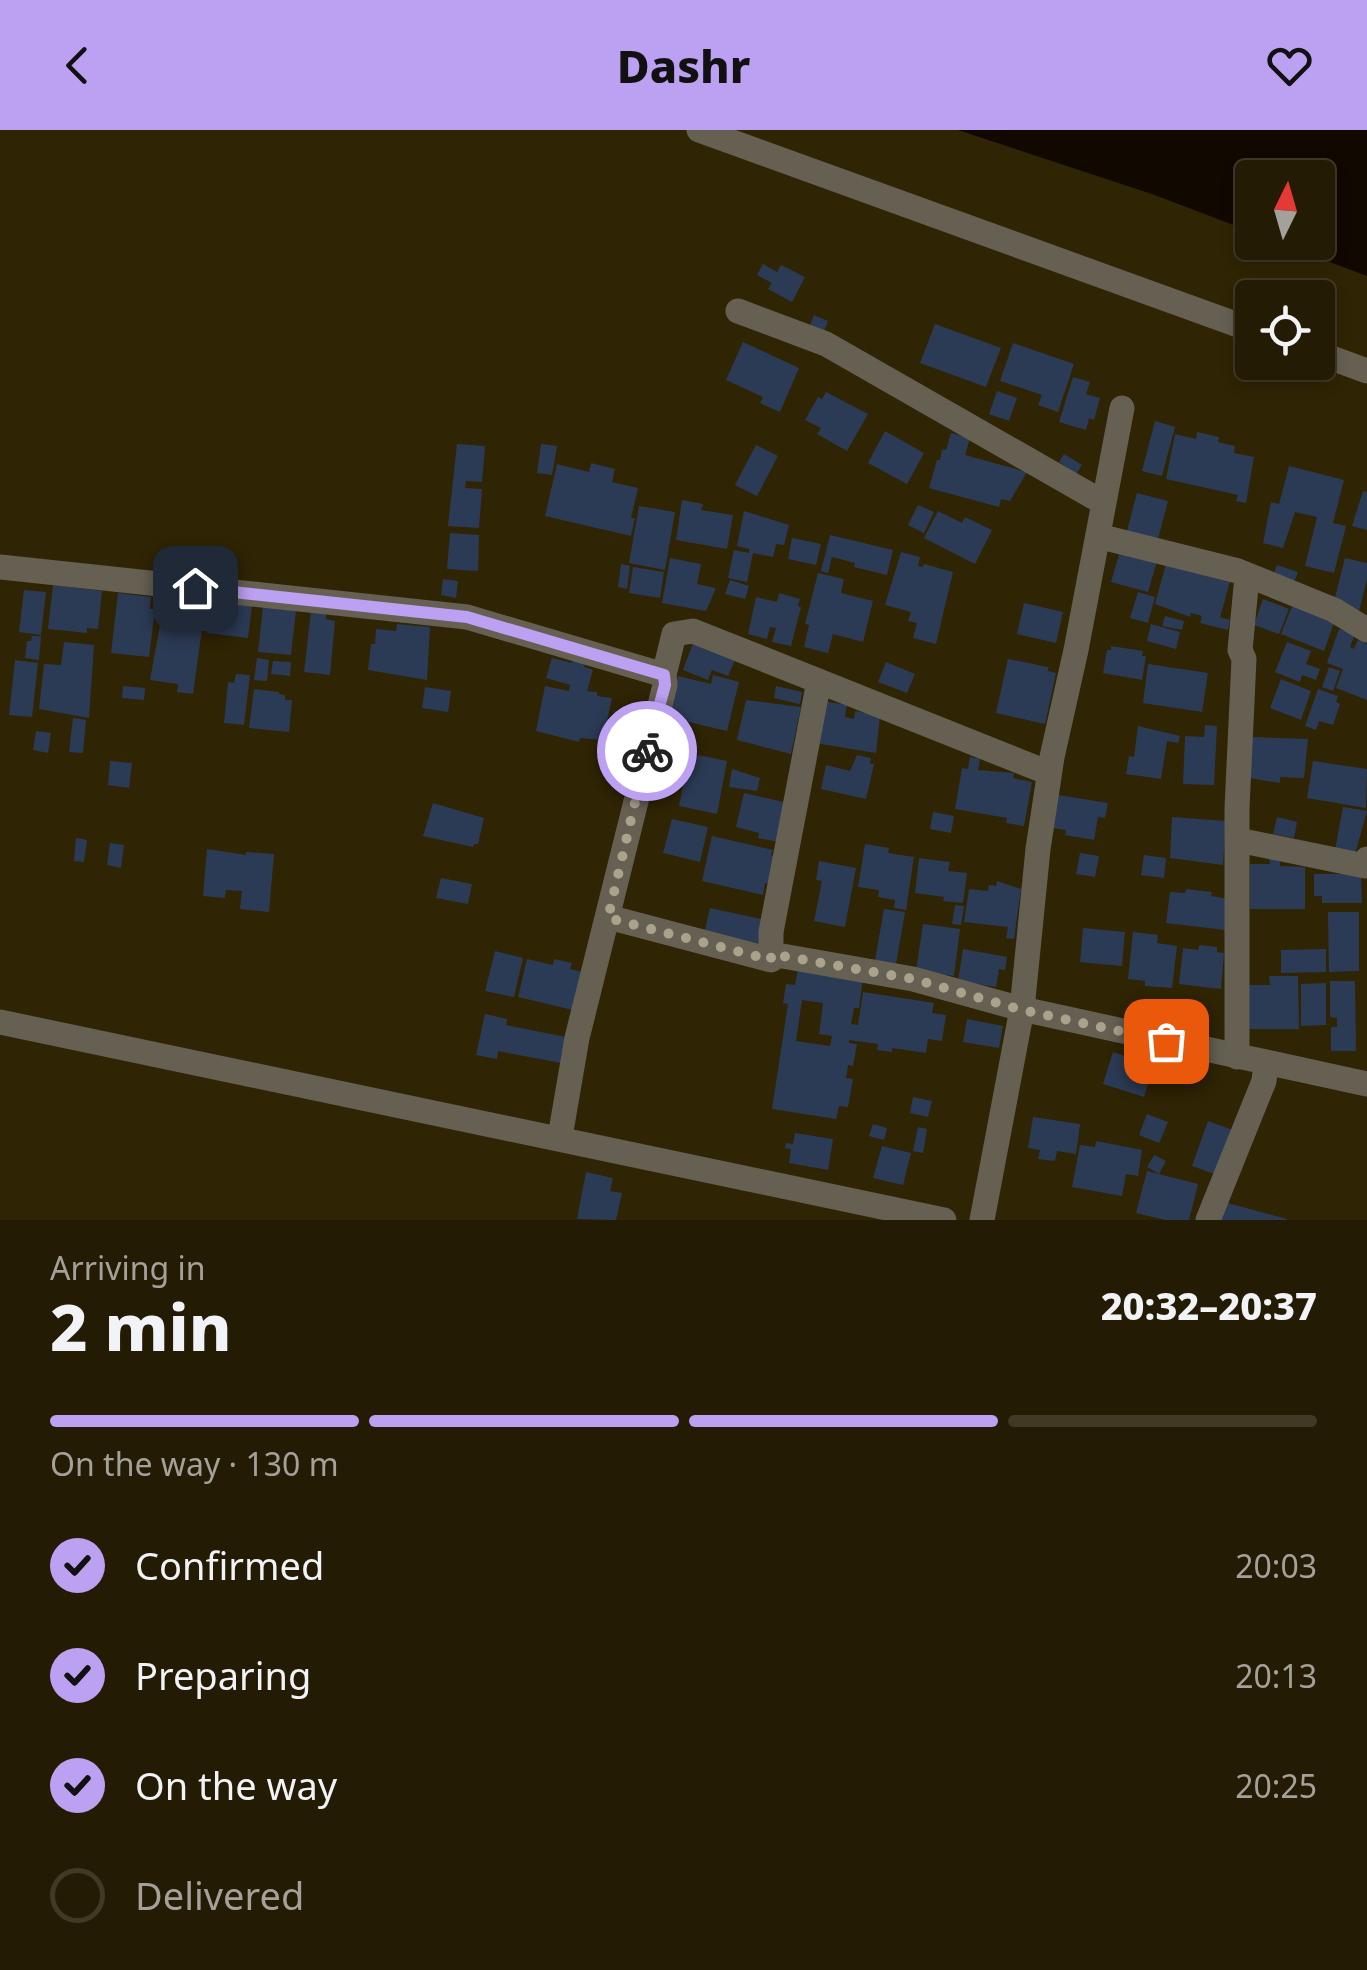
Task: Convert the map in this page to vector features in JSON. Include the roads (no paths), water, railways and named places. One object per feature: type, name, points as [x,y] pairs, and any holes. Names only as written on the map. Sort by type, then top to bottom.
[{"type":"street","points":[[699,130],[1235,324]]},
{"type":"street","points":[[738,311],[826,344],[1104,503]]},
{"type":"street","points":[[1335,360],[1367,371]]},
{"type":"street","points":[[982,1220],[1022,1010],[1049,773],[1122,408]]},
{"type":"street","points":[[1098,536],[1238,571],[1334,610],[1367,630]]},
{"type":"street","points":[[0,567],[467,617],[664,675]]},
{"type":"street","points":[[1237,1057],[1244,659],[1240,650],[1247,576]]},
{"type":"street","points":[[560,1138],[577,1038],[665,685],[674,634],[692,631],[1049,773]]},
{"type":"street","points":[[608,918],[771,960],[771,932],[818,681]]},
{"type":"street","points":[[1238,840],[1365,866],[1367,860]]},
{"type":"street","points":[[771,954],[913,979],[1022,1010],[1367,1084]]},
{"type":"street","points":[[0,1022],[944,1220]]},
{"type":"street","points":[[1208,1220],[1264,1081],[1266,1063]]}]
